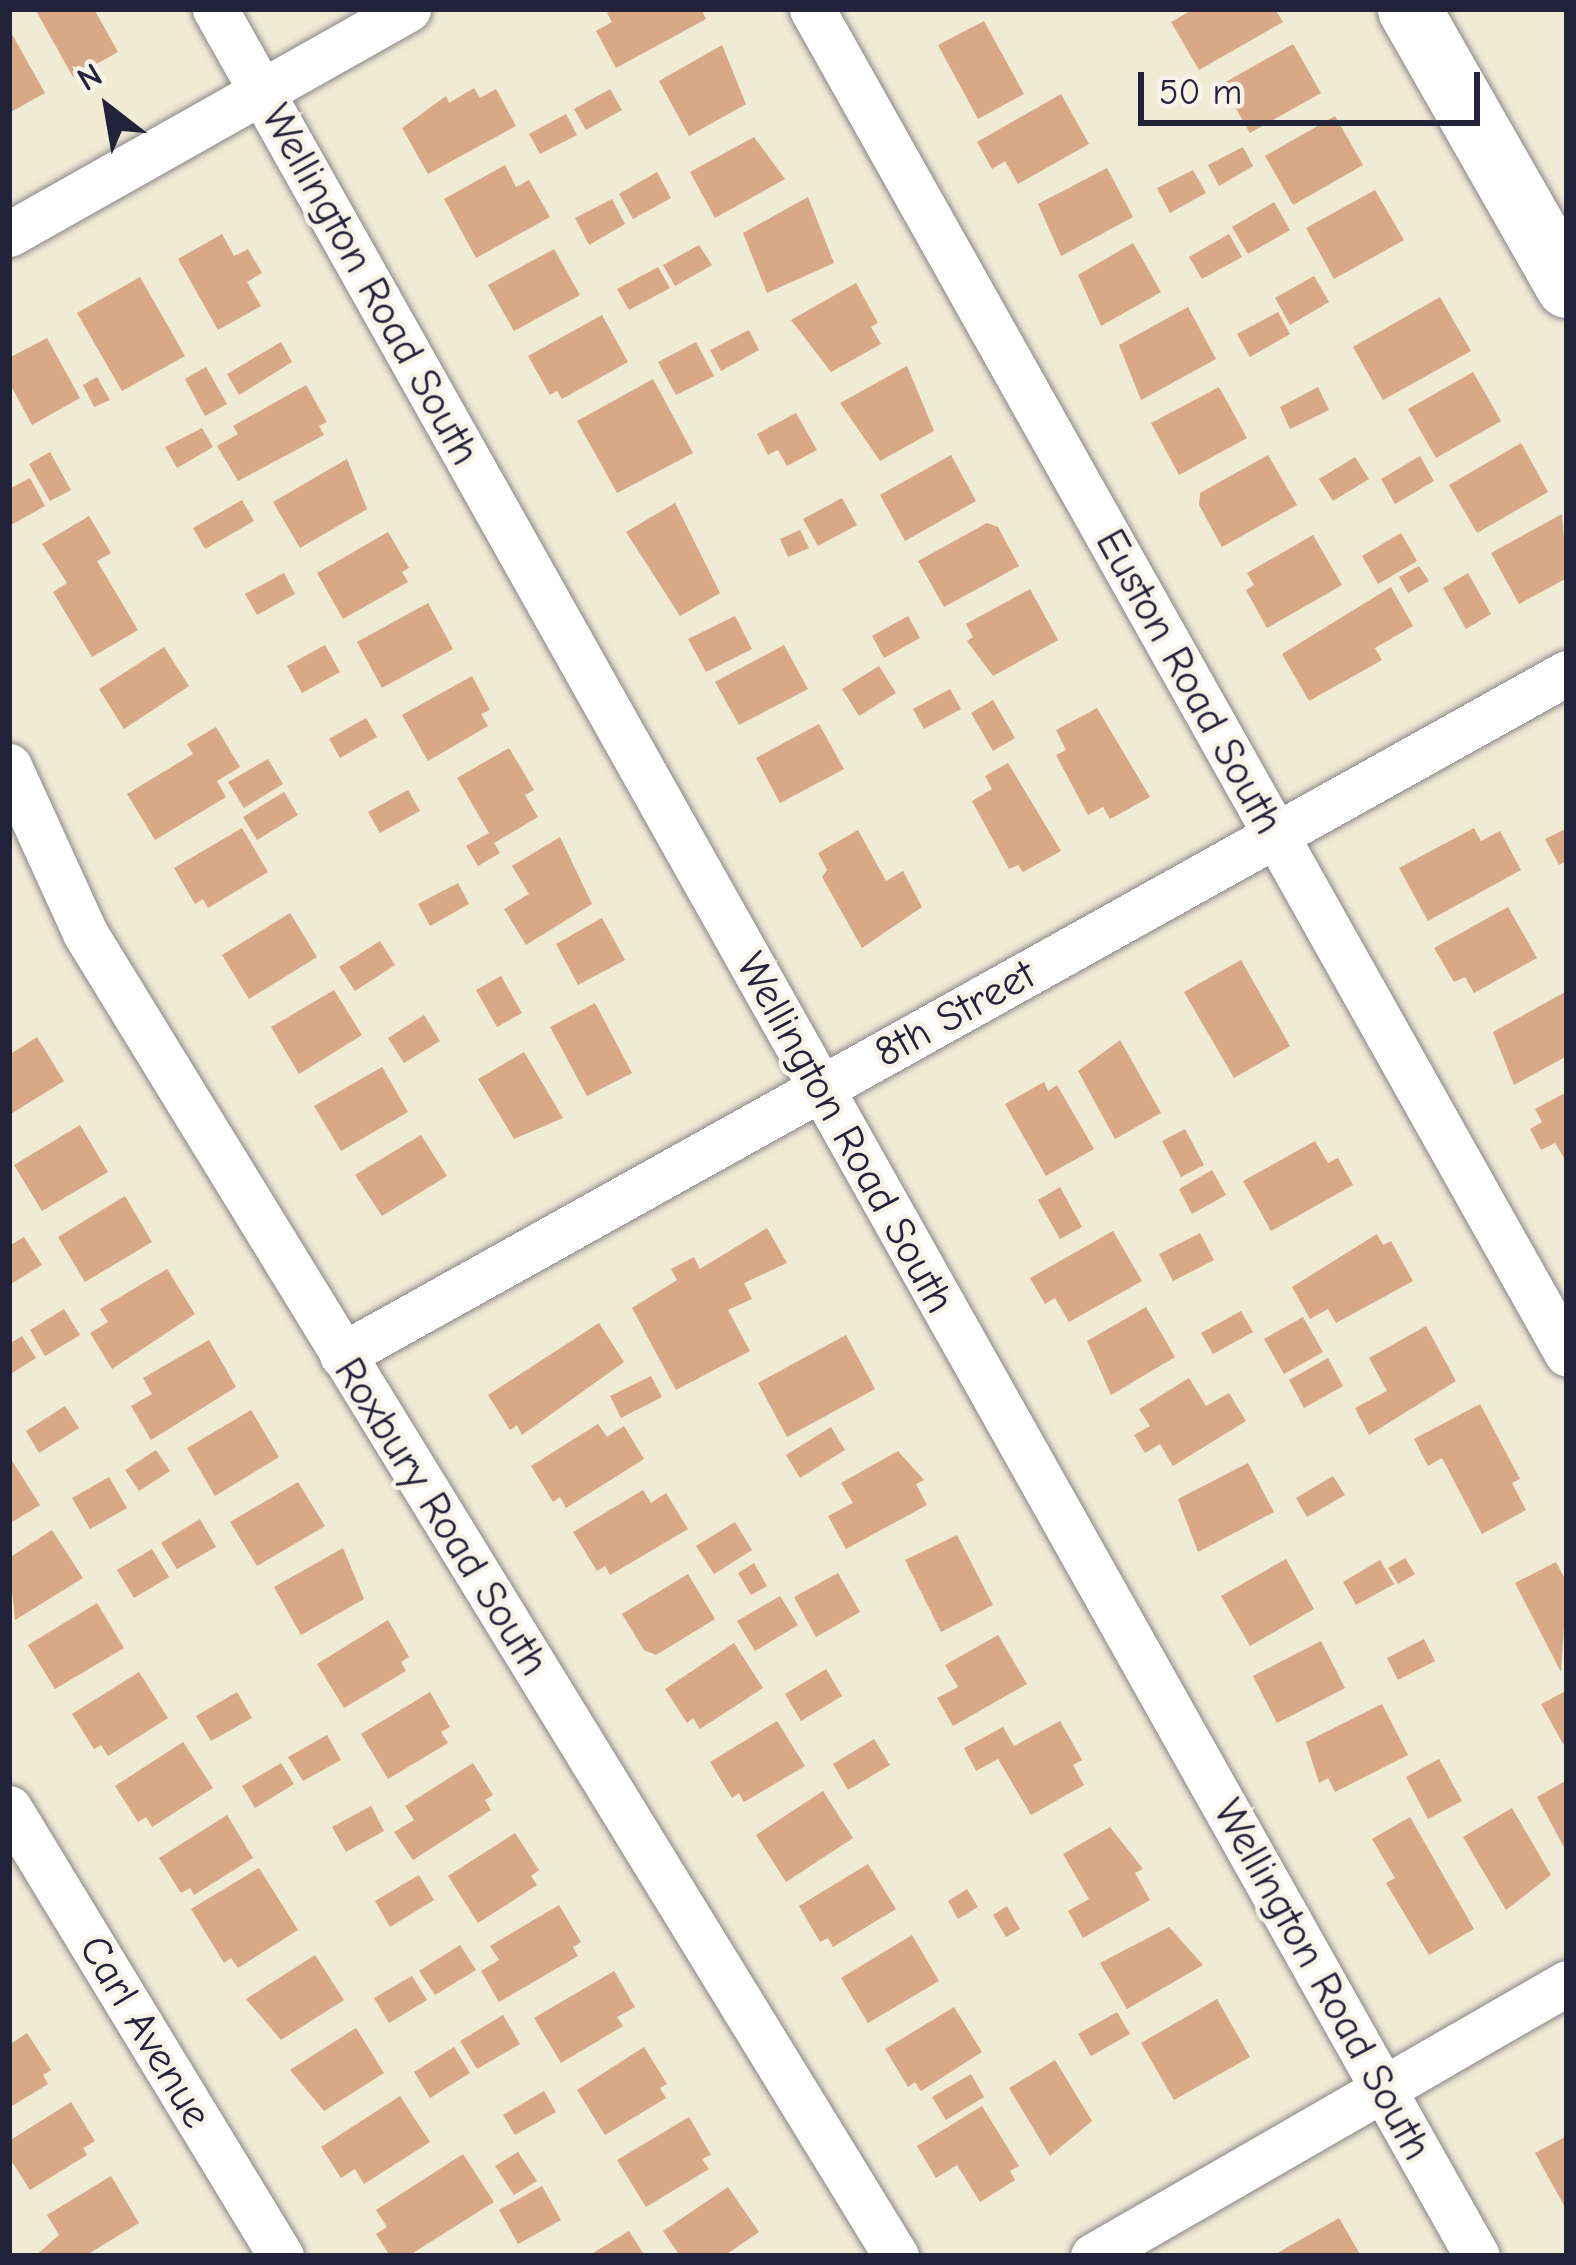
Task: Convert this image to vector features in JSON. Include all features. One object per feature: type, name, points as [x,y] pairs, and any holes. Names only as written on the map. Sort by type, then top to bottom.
[{"type":"main road","points":[[1408,9],[1567,286]]},
{"type":"street","name":"Wellington Road South","points":[[215,9],[1477,2256]]},
{"type":"street","points":[[9,235],[408,9]]},
{"type":"street","name":"Euston Road South","points":[[812,9],[1567,1354]]},
{"type":"street","name":"8th Street","points":[[342,1355],[1567,673]]},
{"type":"street","name":"Roxbury Road South","points":[[9,766],[20,836],[85,933],[896,2256]]},
{"type":"street","name":"Carl Avenue","points":[[9,1808],[281,2256]]},
{"type":"street","points":[[1094,2256],[1567,1983]]},
{"type":"building","points":[[35,9],[94,9],[118,52],[73,77]]},
{"type":"building","points":[[615,9],[701,9],[706,19],[616,68],[596,31],[612,22],[607,13]]},
{"type":"building","points":[[1194,9],[1275,9],[1283,22],[1199,70],[1171,22]]},
{"type":"building","points":[[984,21],[1024,94],[978,119],[938,45]]},
{"type":"building","points":[[9,29],[45,93],[9,113]]},
{"type":"building","points":[[1293,44],[1321,93],[1250,133],[1222,84]]},
{"type":"building","points":[[722,45],[746,104],[689,136],[659,81]]},
{"type":"building","points":[[474,88],[480,98],[496,89],[516,126],[428,174],[402,128],[446,96],[449,103]]},
{"type":"building","points":[[610,89],[622,110],[586,130],[574,109]]},
{"type":"building","points":[[1061,94],[1089,144],[1018,184],[1005,161],[992,169],[977,142]]},
{"type":"building","points":[[566,114],[577,135],[540,154],[529,134]]},
{"type":"building","points":[[1335,116],[1363,165],[1293,205],[1265,156]]},
{"type":"building","points":[[754,137],[785,179],[715,218],[690,172]]},
{"type":"building","points":[[1243,147],[1253,166],[1219,186],[1208,165]]},
{"type":"building","points":[[505,165],[516,187],[529,180],[550,217],[476,258],[444,199]]},
{"type":"building","points":[[1107,168],[1133,217],[1061,256],[1038,204]]},
{"type":"building","points":[[1193,170],[1206,193],[1170,213],[1157,188]]},
{"type":"building","points":[[657,172],[671,198],[633,219],[619,194]]},
{"type":"building","points":[[1375,190],[1404,240],[1334,279],[1306,228]]},
{"type":"building","points":[[808,197],[834,263],[767,293],[743,233]]},
{"type":"building","points":[[612,199],[625,224],[589,245],[575,218]]},
{"type":"building","points":[[1274,202],[1290,230],[1248,254],[1232,227]]},
{"type":"building","points":[[222,234],[234,256],[248,249],[262,273],[247,282],[261,306],[218,330],[178,259]]},
{"type":"building","points":[[1229,234],[1242,257],[1202,279],[1189,257]]},
{"type":"building","points":[[1133,243],[1161,292],[1101,326],[1078,275]]},
{"type":"building","points":[[699,245],[712,265],[675,286],[663,265]]},
{"type":"building","points":[[554,249],[580,295],[514,331],[488,285]]},
{"type":"building","points":[[658,267],[670,288],[629,310],[617,289]]},
{"type":"building","points":[[1314,276],[1329,302],[1290,325],[1275,298]]},
{"type":"building","points":[[140,277],[185,356],[122,391],[77,313]]},
{"type":"building","points":[[856,283],[878,323],[871,327],[881,344],[831,372],[791,320]]},
{"type":"building","points":[[1440,297],[1471,351],[1383,400],[1353,347]]},
{"type":"building","points":[[1188,307],[1216,359],[1141,400],[1119,345]]},
{"type":"building","points":[[1278,312],[1290,334],[1250,357],[1237,334]]},
{"type":"building","points":[[602,315],[628,362],[562,399],[557,391],[550,395],[528,356]]},
{"type":"building","points":[[749,330],[759,350],[721,371],[710,350]]},
{"type":"building","points":[[47,338],[80,398],[32,425],[9,382],[9,358]]},
{"type":"building","points":[[281,342],[292,362],[239,395],[227,374]]},
{"type":"building","points":[[696,342],[714,376],[676,395],[658,362]]},
{"type":"building","points":[[907,366],[934,431],[880,461],[840,403]]},
{"type":"building","points":[[206,367],[227,404],[205,416],[185,379]]},
{"type":"building","points":[[1473,372],[1501,421],[1436,458],[1408,409]]},
{"type":"building","points":[[97,377],[110,400],[94,407],[83,385]]},
{"type":"building","points":[[653,379],[693,453],[617,493],[577,421]]},
{"type":"building","points":[[306,385],[327,422],[319,426],[324,435],[238,481],[217,446],[238,434],[233,426]]},
{"type":"building","points":[[1219,387],[1247,438],[1179,475],[1151,423]]},
{"type":"building","points":[[1318,387],[1329,410],[1290,429],[1280,407]]},
{"type":"building","points":[[796,413],[817,450],[787,466],[778,450],[768,455],[757,434]]},
{"type":"building","points":[[202,428],[213,447],[177,468],[165,447]]},
{"type":"building","points":[[1521,443],[1548,492],[1477,533],[1449,485]]},
{"type":"building","points":[[50,452],[71,490],[50,501],[29,464]]},
{"type":"building","points":[[951,455],[976,501],[905,541],[880,495]]},
{"type":"building","points":[[1268,455],[1297,505],[1222,547],[1199,505],[1200,493]]},
{"type":"building","points":[[1420,456],[1434,481],[1395,504],[1381,479]]},
{"type":"building","points":[[1355,457],[1369,479],[1333,501],[1319,479]]},
{"type":"building","points":[[347,459],[367,509],[300,548],[273,502]]},
{"type":"building","points":[[30,478],[45,506],[9,526],[9,489]]},
{"type":"building","points":[[842,498],[857,525],[818,546],[803,519]]},
{"type":"building","points":[[242,500],[254,521],[205,549],[193,528]]},
{"type":"building","points":[[675,503],[720,593],[680,616],[626,532]]},
{"type":"building","points":[[1562,514],[1567,578],[1519,604],[1491,553]]},
{"type":"building","points":[[89,516],[111,553],[97,561],[138,630],[92,657],[53,592],[67,583],[42,544]]},
{"type":"building","points":[[987,523],[998,527],[1019,566],[944,607],[918,561]]},
{"type":"building","points":[[800,530],[809,548],[788,557],[780,539]]},
{"type":"building","points":[[388,532],[409,568],[402,572],[408,582],[343,619],[317,573]]},
{"type":"building","points":[[1401,533],[1417,561],[1378,584],[1362,556]]},
{"type":"building","points":[[1313,535],[1342,585],[1267,628],[1246,590],[1254,585],[1247,573]]},
{"type":"building","points":[[1419,566],[1429,581],[1408,593],[1399,577]]},
{"type":"building","points":[[284,573],[295,594],[257,615],[245,594]]},
{"type":"building","points":[[1468,573],[1491,614],[1466,629],[1443,588]]},
{"type":"building","points":[[1391,587],[1413,626],[1375,648],[1382,660],[1309,701],[1282,654]]},
{"type":"building","points":[[1030,589],[1058,640],[993,676],[967,641],[973,637],[966,624]]},
{"type":"building","points":[[428,603],[453,649],[382,688],[357,642]]},
{"type":"building","points":[[735,616],[752,649],[706,672],[688,639]]},
{"type":"building","points":[[908,616],[920,638],[884,658],[872,636]]},
{"type":"building","points":[[325,645],[340,672],[302,693],[287,666]]},
{"type":"building","points":[[784,645],[808,689],[739,725],[715,682]]},
{"type":"building","points":[[164,647],[189,686],[124,729],[99,689]]},
{"type":"building","points":[[879,666],[896,693],[859,716],[842,689]]},
{"type":"building","points":[[472,676],[490,710],[481,714],[488,726],[428,761],[402,715]]},
{"type":"building","points":[[950,689],[961,709],[924,729],[913,709]]},
{"type":"building","points":[[993,700],[1015,738],[993,751],[971,713]]},
{"type":"building","points":[[1097,708],[1150,797],[1110,819],[1103,807],[1088,815],[1056,755],[1066,750],[1056,730]]},
{"type":"building","points":[[366,718],[377,737],[340,758],[329,739]]},
{"type":"building","points":[[819,724],[844,769],[780,803],[756,758]]},
{"type":"building","points":[[216,727],[240,767],[217,781],[226,797],[155,840],[127,794],[193,754],[187,744]]},
{"type":"building","points":[[509,748],[534,790],[525,795],[538,817],[494,843],[500,853],[478,866],[466,846],[489,833],[457,778]]},
{"type":"building","points":[[268,759],[283,784],[244,808],[228,782]]},
{"type":"building","points":[[1008,763],[1061,851],[1023,872],[1018,865],[1009,869],[972,801],[992,789],[985,776]]},
{"type":"building","points":[[408,790],[420,811],[380,833],[368,812]]},
{"type":"building","points":[[284,792],[298,815],[257,840],[243,817]]},
{"type":"building","points":[[242,828],[268,872],[208,908],[203,899],[195,904],[174,868]]},
{"type":"building","points":[[1474,828],[1481,841],[1500,831],[1521,870],[1428,921],[1399,868]]},
{"type":"building","points":[[1567,828],[1567,860],[1559,865],[1545,839]]},
{"type":"building","points":[[858,830],[886,881],[903,871],[922,907],[862,948],[822,877],[827,870],[818,853]]},
{"type":"building","points":[[560,837],[592,904],[526,945],[504,909],[529,894],[512,866]]},
{"type":"building","points":[[458,883],[469,904],[430,926],[418,904]]},
{"type":"building","points":[[1508,907],[1537,958],[1474,993],[1465,977],[1454,982],[1434,948]]},
{"type":"building","points":[[290,913],[317,957],[249,999],[222,955]]},
{"type":"building","points":[[602,918],[625,960],[578,985],[556,944]]},
{"type":"building","points":[[380,941],[395,965],[355,991],[339,967]]},
{"type":"building","points":[[1241,960],[1290,1046],[1234,1078],[1184,992]]},
{"type":"building","points":[[501,976],[522,1013],[497,1027],[476,990]]},
{"type":"building","points":[[334,990],[362,1035],[299,1074],[271,1027]]},
{"type":"building","points":[[1567,991],[1567,1056],[1514,1085],[1493,1032]]},
{"type":"building","points":[[595,1003],[632,1073],[587,1096],[550,1027]]},
{"type":"building","points":[[424,1015],[440,1041],[404,1063],[388,1038]]},
{"type":"building","points":[[37,1037],[64,1081],[9,1115],[9,1055]]},
{"type":"building","points":[[1120,1040],[1161,1113],[1115,1139],[1078,1071]]},
{"type":"building","points":[[524,1052],[563,1118],[514,1139],[478,1079]]},
{"type":"building","points":[[382,1067],[408,1112],[341,1151],[314,1106]]},
{"type":"building","points":[[1044,1082],[1048,1091],[1057,1085],[1094,1149],[1046,1176],[1005,1104]]},
{"type":"building","points":[[1567,1092],[1567,1163],[1555,1143],[1541,1150],[1530,1129],[1542,1122],[1535,1109]]},
{"type":"building","points":[[80,1125],[108,1172],[42,1211],[14,1165]]},
{"type":"building","points":[[1185,1129],[1204,1165],[1181,1177],[1162,1141]]},
{"type":"building","points":[[421,1135],[447,1176],[382,1216],[355,1175]]},
{"type":"building","points":[[1315,1141],[1328,1163],[1338,1158],[1353,1185],[1271,1231],[1243,1181]]},
{"type":"building","points":[[1212,1170],[1226,1195],[1192,1214],[1179,1189]]},
{"type":"building","points":[[1060,1187],[1082,1227],[1060,1239],[1038,1200]]},
{"type":"building","points":[[125,1196],[152,1242],[85,1282],[58,1237]]},
{"type":"building","points":[[767,1228],[787,1263],[744,1283],[752,1299],[728,1310],[750,1351],[676,1390],[632,1308],[677,1280],[671,1269],[694,1257],[700,1269]]},
{"type":"building","points":[[1113,1231],[1142,1281],[1069,1322],[1055,1298],[1045,1304],[1030,1278]]},
{"type":"building","points":[[1200,1233],[1214,1260],[1173,1281],[1159,1254]]},
{"type":"building","points":[[1377,1234],[1383,1245],[1391,1241],[1413,1281],[1336,1323],[1328,1309],[1310,1319],[1292,1287]]},
{"type":"building","points":[[24,1237],[42,1265],[9,1285],[9,1246]]},
{"type":"building","points":[[167,1269],[195,1314],[112,1369],[90,1333],[108,1322],[100,1309]]},
{"type":"building","points":[[1146,1307],[1175,1357],[1111,1395],[1087,1341]]},
{"type":"building","points":[[64,1309],[80,1335],[45,1356],[30,1330]]},
{"type":"building","points":[[1241,1311],[1253,1332],[1213,1354],[1201,1333]]},
{"type":"building","points":[[1303,1317],[1323,1352],[1284,1374],[1264,1339]]},
{"type":"building","points":[[599,1323],[624,1362],[522,1435],[517,1425],[510,1430],[488,1395]]},
{"type":"building","points":[[1426,1326],[1456,1381],[1369,1435],[1355,1408],[1387,1391],[1369,1358]]},
{"type":"building","points":[[846,1335],[875,1389],[787,1437],[758,1383]]},
{"type":"building","points":[[22,1336],[36,1358],[9,1375],[9,1344]]},
{"type":"building","points":[[209,1340],[236,1387],[151,1440],[131,1406],[152,1394],[143,1378]]},
{"type":"building","points":[[1328,1358],[1343,1386],[1304,1408],[1289,1380]]},
{"type":"building","points":[[651,1376],[662,1397],[621,1418],[610,1396]]},
{"type":"building","points":[[1189,1378],[1206,1406],[1229,1393],[1246,1421],[1173,1466],[1160,1444],[1145,1453],[1134,1435],[1150,1426],[1139,1409]]},
{"type":"building","points":[[1480,1404],[1520,1479],[1512,1483],[1526,1510],[1482,1534],[1442,1458],[1428,1466],[1414,1439]]},
{"type":"building","points":[[65,1406],[79,1428],[39,1453],[26,1431]]},
{"type":"building","points":[[251,1410],[279,1457],[215,1496],[187,1448]]},
{"type":"building","points":[[598,1424],[607,1437],[624,1426],[644,1459],[566,1508],[560,1497],[553,1502],[531,1466]]},
{"type":"building","points":[[831,1427],[845,1450],[800,1478],[786,1455]]},
{"type":"building","points":[[156,1450],[170,1471],[139,1491],[125,1470]]},
{"type":"building","points":[[898,1451],[924,1480],[916,1484],[927,1505],[846,1549],[828,1516],[853,1503],[841,1483]]},
{"type":"building","points":[[9,1456],[40,1505],[9,1524]]},
{"type":"building","points":[[1248,1463],[1274,1512],[1198,1552],[1178,1499]]},
{"type":"building","points":[[1333,1476],[1345,1495],[1307,1517],[1296,1498]]},
{"type":"building","points":[[109,1477],[127,1508],[90,1529],[72,1498]]},
{"type":"building","points":[[298,1482],[325,1526],[257,1566],[230,1522]]},
{"type":"building","points":[[643,1490],[651,1503],[666,1493],[688,1529],[610,1575],[605,1566],[597,1571],[573,1532]]},
{"type":"building","points":[[200,1519],[216,1547],[177,1569],[161,1543]]},
{"type":"building","points":[[735,1522],[752,1550],[714,1574],[696,1546]]},
{"type":"building","points":[[52,1530],[83,1578],[15,1620],[9,1558]]},
{"type":"building","points":[[957,1535],[993,1605],[941,1632],[905,1560]]},
{"type":"building","points":[[343,1548],[364,1599],[301,1635],[274,1587]]},
{"type":"building","points":[[152,1549],[169,1577],[134,1598],[117,1570]]},
{"type":"building","points":[[1405,1558],[1415,1574],[1398,1584],[1388,1568]]},
{"type":"building","points":[[1286,1559],[1314,1609],[1250,1646],[1221,1596]]},
{"type":"building","points":[[1380,1560],[1394,1584],[1356,1605],[1343,1582]]},
{"type":"building","points":[[1556,1562],[1567,1583],[1561,1672],[1515,1583]]},
{"type":"building","points":[[754,1563],[767,1586],[751,1595],[738,1573]]},
{"type":"building","points":[[838,1573],[860,1612],[816,1637],[794,1597]]},
{"type":"building","points":[[688,1574],[715,1619],[656,1655],[644,1650],[622,1614]]},
{"type":"building","points":[[780,1596],[798,1625],[755,1651],[737,1621]]},
{"type":"building","points":[[97,1603],[124,1648],[55,1689],[28,1645]]},
{"type":"building","points":[[388,1620],[409,1657],[401,1662],[406,1671],[344,1708],[317,1664]]},
{"type":"building","points":[[998,1635],[1027,1684],[953,1726],[937,1698],[958,1687],[945,1665]]},
{"type":"building","points":[[1424,1639],[1435,1661],[1398,1680],[1387,1658]]},
{"type":"building","points":[[1321,1641],[1345,1688],[1277,1723],[1253,1676]]},
{"type":"building","points":[[734,1643],[763,1688],[700,1729],[693,1718],[687,1723],[665,1689]]},
{"type":"building","points":[[826,1669],[842,1696],[801,1721],[785,1694]]},
{"type":"building","points":[[139,1672],[168,1718],[108,1756],[101,1745],[94,1749],[72,1714]]},
{"type":"building","points":[[237,1692],[252,1718],[211,1741],[196,1716]]},
{"type":"building","points":[[430,1692],[450,1727],[441,1732],[448,1743],[388,1779],[361,1734]]},
{"type":"building","points":[[1564,1692],[1567,1741],[1563,1744],[1541,1704]]},
{"type":"building","points":[[1382,1704],[1408,1755],[1335,1792],[1328,1778],[1319,1783],[1306,1742]]},
{"type":"building","points":[[777,1721],[805,1766],[744,1802],[739,1793],[732,1798],[710,1762]]},
{"type":"building","points":[[1060,1721],[1082,1760],[1073,1765],[1084,1785],[1031,1815],[998,1759],[976,1771],[964,1748],[1003,1727],[1014,1746]]},
{"type":"building","points":[[327,1735],[341,1760],[303,1781],[288,1757]]},
{"type":"building","points":[[874,1739],[890,1765],[848,1790],[833,1764]]},
{"type":"building","points":[[183,1742],[213,1788],[152,1827],[146,1817],[138,1822],[115,1786]]},
{"type":"building","points":[[1439,1759],[1462,1801],[1428,1819],[1406,1777]]},
{"type":"building","points":[[281,1763],[294,1784],[255,1808],[242,1786]]},
{"type":"building","points":[[473,1763],[493,1795],[485,1800],[491,1810],[413,1860],[394,1832],[414,1820],[405,1806]]},
{"type":"building","points":[[1567,1780],[1567,1853],[1537,1797]]},
{"type":"building","points":[[823,1791],[853,1838],[786,1882],[756,1835]]},
{"type":"building","points":[[371,1806],[384,1831],[346,1852],[332,1827]]},
{"type":"building","points":[[1512,1808],[1551,1875],[1506,1910],[1463,1837]]},
{"type":"building","points":[[227,1815],[253,1858],[194,1895],[190,1888],[181,1893],[159,1858]]},
{"type":"building","points":[[1410,1817],[1474,1929],[1429,1955],[1386,1883],[1395,1878],[1372,1839]]},
{"type":"building","points":[[1110,1827],[1143,1869],[1135,1873],[1150,1900],[1083,1938],[1068,1911],[1089,1899],[1063,1854]]},
{"type":"building","points":[[515,1833],[539,1870],[531,1876],[537,1885],[478,1923],[448,1876]]},
{"type":"building","points":[[868,1864],[896,1909],[833,1947],[828,1938],[820,1942],[799,1906]]},
{"type":"building","points":[[259,1868],[298,1930],[238,1968],[231,1958],[224,1963],[191,1909]]},
{"type":"building","points":[[419,1875],[434,1900],[390,1927],[375,1901]]},
{"type":"building","points":[[967,1889],[978,1907],[958,1919],[948,1901]]},
{"type":"building","points":[[559,1905],[581,1942],[573,1947],[578,1956],[499,2002],[481,1971],[499,1960],[490,1946]]},
{"type":"building","points":[[1007,1906],[1020,1929],[1006,1937],[993,1915]]},
{"type":"building","points":[[1169,1927],[1203,1965],[1127,2009],[1100,1963]]},
{"type":"building","points":[[912,1935],[939,1981],[868,2023],[841,1978]]},
{"type":"building","points":[[460,1945],[476,1970],[435,1995],[419,1971]]},
{"type":"building","points":[[315,1955],[344,2000],[281,2040],[246,1999]]},
{"type":"building","points":[[614,1971],[635,2007],[617,2017],[623,2026],[561,2063],[534,2018]]},
{"type":"building","points":[[412,1976],[427,2000],[389,2023],[374,1998]]},
{"type":"building","points":[[1217,1999],[1250,2057],[1174,2100],[1141,2043]]},
{"type":"building","points":[[954,2007],[982,2052],[921,2091],[915,2082],[908,2087],[885,2049]]},
{"type":"building","points":[[1117,2012],[1130,2034],[1091,2056],[1078,2034]]},
{"type":"building","points":[[503,2015],[520,2044],[477,2069],[460,2041]]},
{"type":"building","points":[[356,2028],[384,2073],[324,2111],[290,2070]]},
{"type":"building","points":[[27,2033],[51,2070],[43,2075],[48,2084],[9,2108],[9,2045]]},
{"type":"building","points":[[454,2047],[470,2073],[430,2098],[414,2072]]},
{"type":"building","points":[[644,2047],[667,2084],[660,2088],[666,2098],[605,2135],[577,2090]]},
{"type":"building","points":[[1055,2060],[1092,2121],[1050,2156],[1009,2088]]},
{"type":"building","points":[[971,2074],[984,2097],[946,2120],[932,2097]]},
{"type":"building","points":[[544,2091],[556,2112],[515,2135],[503,2115]]},
{"type":"building","points":[[400,2096],[430,2142],[364,2184],[355,2169],[341,2178],[321,2147]]},
{"type":"building","points":[[71,2102],[95,2141],[83,2148],[87,2155],[30,2190],[9,2157],[9,2141]]},
{"type":"building","points":[[982,2106],[1019,2166],[1010,2171],[1015,2180],[980,2202],[957,2165],[936,2178],[917,2146]]},
{"type":"building","points":[[689,2117],[711,2155],[702,2159],[709,2169],[646,2207],[617,2160]]},
{"type":"building","points":[[1567,2136],[1567,2211],[1535,2153]]},
{"type":"building","points":[[518,2152],[537,2181],[514,2195],[495,2166]]},
{"type":"building","points":[[463,2154],[494,2202],[408,2256],[390,2256],[376,2234],[387,2227],[376,2210]]},
{"type":"building","points":[[111,2176],[139,2223],[85,2256],[35,2256],[59,2235],[47,2215]]},
{"type":"building","points":[[542,2186],[561,2220],[518,2244],[499,2210]]},
{"type":"building","points":[[728,2187],[759,2232],[724,2256],[680,2256],[663,2231]]},
{"type":"building","points":[[1339,2218],[1361,2256],[1272,2256]]},
{"type":"building","points":[[629,2231],[645,2256],[588,2256]]}]
